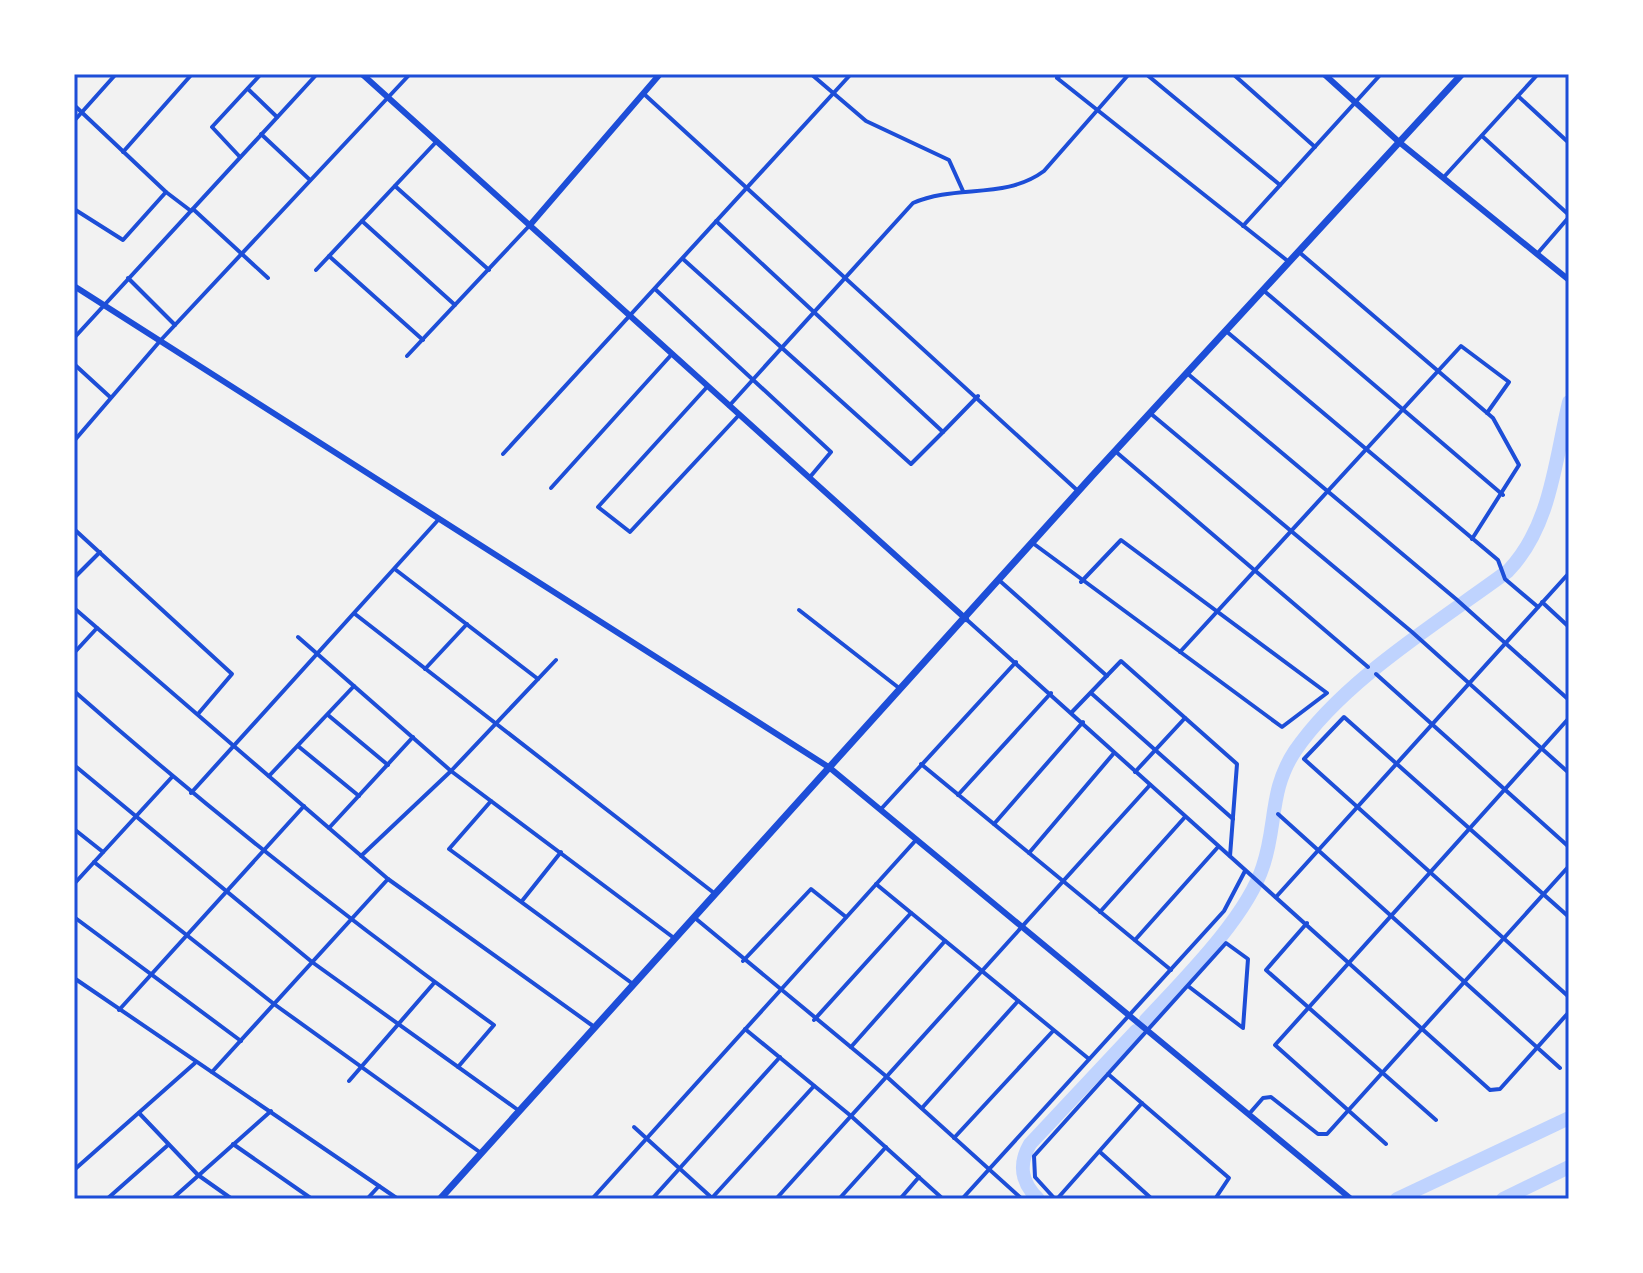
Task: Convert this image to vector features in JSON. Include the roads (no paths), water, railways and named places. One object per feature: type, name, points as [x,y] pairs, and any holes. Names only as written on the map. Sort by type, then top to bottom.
[{"type":"main road","points":[[440,1199],[1115,451],[1462,74]]},
{"type":"street","points":[[74,121],[116,74]]},
{"type":"street","points":[[123,152],[192,74]]},
{"type":"street","points":[[240,157],[212,127],[261,74]]},
{"type":"street","points":[[74,338],[317,74]]},
{"type":"street","points":[[362,74],[1490,1090],[1500,1089],[1569,1012]]},
{"type":"street","points":[[74,441],[160,341],[410,74]]},
{"type":"street","points":[[407,356],[530,225],[660,74]]},
{"type":"street","points":[[811,74],[832,94],[884,131],[935,150],[949,160],[963,191]]},
{"type":"street","points":[[503,454],[851,74]]},
{"type":"street","points":[[1061,74],[1057,78],[1289,262]]},
{"type":"street","points":[[729,406],[913,203],[963,191],[995,191],[1031,181],[1044,171],[1129,74]]},
{"type":"street","points":[[1146,74],[1280,185]]},
{"type":"street","points":[[1233,74],[1315,147]]},
{"type":"street","points":[[1324,74],[1399,142],[1569,280]]},
{"type":"street","points":[[1243,226],[1381,74]]},
{"type":"street","points":[[1443,178],[1538,74]]},
{"type":"street","points":[[248,89],[277,117]]},
{"type":"street","points":[[644,94],[844,279],[978,396],[1079,493]]},
{"type":"street","points":[[1518,96],[1569,143]]},
{"type":"street","points":[[74,105],[166,192],[192,210],[268,278]]},
{"type":"street","points":[[261,134],[310,180]]},
{"type":"street","points":[[1481,136],[1569,216],[1537,254]]},
{"type":"street","points":[[316,270],[437,141]]},
{"type":"street","points":[[395,186],[489,270]]},
{"type":"street","points":[[74,209],[123,240],[166,192]]},
{"type":"street","points":[[362,221],[455,305]]},
{"type":"street","points":[[716,221],[812,314],[943,432]]},
{"type":"street","points":[[1299,252],[1487,413],[1519,465],[1503,495],[1472,539]]},
{"type":"street","points":[[329,256],[423,340]]},
{"type":"street","points":[[683,259],[911,464],[978,396]]},
{"type":"street","points":[[128,278],[175,325]]},
{"type":"street","points":[[74,286],[830,768],[1351,1199]]},
{"type":"street","points":[[655,289],[831,452],[810,477]]},
{"type":"street","points":[[1263,290],[1503,495]]},
{"type":"street","points":[[1226,331],[1472,539],[1501,566],[1505,579],[1538,607]]},
{"type":"street","points":[[1180,652],[1461,346],[1509,382],[1487,413]]},
{"type":"street","points":[[551,488],[672,354]]},
{"type":"street","points":[[74,364],[110,397]]},
{"type":"street","points":[[1186,373],[1456,599],[1569,700]]},
{"type":"street","points":[[707,387],[598,507],[630,532],[739,415]]},
{"type":"street","points":[[1150,413],[1412,632],[1569,773]]},
{"type":"street","points":[[1115,451],[1368,667]]},
{"type":"street","points":[[191,793],[439,519]]},
{"type":"street","points":[[74,529],[232,674],[198,714]]},
{"type":"street","points":[[1034,544],[1081,582],[1282,727],[1327,693],[1121,540],[1081,582]]},
{"type":"street","points":[[74,578],[100,552]]},
{"type":"street","points":[[396,570],[538,679]]},
{"type":"street","points":[[1276,897],[1569,573]]},
{"type":"street","points":[[1000,581],[1107,676]]},
{"type":"street","points":[[1542,602],[1569,627]]},
{"type":"street","points":[[74,608],[388,879],[595,1028]]},
{"type":"street","points":[[799,610],[901,690]]},
{"type":"street","points":[[355,614],[716,895]]},
{"type":"street","points":[[425,669],[467,624]]},
{"type":"street","points":[[74,653],[97,628]]},
{"type":"street","points":[[298,637],[451,771],[676,940]]},
{"type":"street","points":[[361,856],[451,771],[556,660]]},
{"type":"street","points":[[1072,712],[1121,661],[1237,764],[1230,856]]},
{"type":"street","points":[[882,808],[1016,662]]},
{"type":"street","points":[[1376,674],[1569,847]]},
{"type":"street","points":[[269,776],[354,686]]},
{"type":"street","points":[[74,691],[191,793],[350,921],[494,1025],[458,1067]]},
{"type":"street","points":[[958,795],[1051,693]]},
{"type":"street","points":[[1091,693],[1233,819]]},
{"type":"street","points":[[327,715],[388,765]]},
{"type":"street","points":[[1569,917],[1344,717],[1304,759],[1569,997]]},
{"type":"street","points":[[1135,772],[1185,718]]},
{"type":"street","points":[[1386,1144],[1275,1045],[1569,718]]},
{"type":"street","points":[[994,824],[1083,722]]},
{"type":"street","points":[[329,828],[413,737]]},
{"type":"street","points":[[298,746],[359,796]]},
{"type":"street","points":[[1029,853],[1114,753]]},
{"type":"street","points":[[921,764],[1171,970]]},
{"type":"street","points":[[74,765],[312,962],[520,1111]]},
{"type":"street","points":[[74,884],[172,777]]},
{"type":"street","points":[[776,1199],[1150,785]]},
{"type":"street","points":[[491,801],[449,849],[635,985]]},
{"type":"street","points":[[119,1010],[304,806]]},
{"type":"street","points":[[1278,814],[1466,980],[1560,1068]]},
{"type":"street","points":[[1100,912],[1185,817]]},
{"type":"street","points":[[74,829],[103,852]]},
{"type":"street","points":[[592,1199],[917,838]]},
{"type":"street","points":[[1135,940],[1218,847]]},
{"type":"street","points":[[522,901],[561,852]]},
{"type":"street","points":[[94,862],[274,1004],[483,1154]]},
{"type":"street","points":[[1249,1114],[1263,1098],[1271,1097],[1318,1134],[1327,1134],[1569,866]]},
{"type":"street","points":[[962,1199],[1224,911],[1247,873]]},
{"type":"street","points":[[212,1072],[388,879]]},
{"type":"street","points":[[876,884],[1089,1059]]},
{"type":"street","points":[[743,961],[811,889],[846,917]]},
{"type":"street","points":[[814,1020],[911,913]]},
{"type":"street","points":[[74,917],[241,1041]]},
{"type":"street","points":[[695,918],[814,1020],[887,1077],[1022,1199]]},
{"type":"street","points":[[1307,923],[1266,970],[1436,1120]]},
{"type":"street","points":[[851,1047],[945,941]]},
{"type":"street","points":[[1142,1103],[1056,1199],[1035,1177],[1034,1156],[1226,943],[1248,959],[1243,1028],[1188,986]]},
{"type":"street","points":[[74,978],[398,1199]]},
{"type":"street","points":[[349,1081],[434,983]]},
{"type":"street","points":[[922,1108],[1018,1001]]},
{"type":"street","points":[[745,1029],[851,1116],[943,1199]]},
{"type":"street","points":[[954,1138],[1053,1031]]},
{"type":"street","points":[[652,1199],[780,1057]]},
{"type":"street","points":[[74,1170],[196,1062]]},
{"type":"street","points":[[1108,1074],[1229,1178],[1215,1199]]},
{"type":"street","points":[[634,1127],[712,1199],[814,1086]]},
{"type":"street","points":[[172,1199],[271,1111]]},
{"type":"street","points":[[139,1113],[198,1175],[232,1199]]},
{"type":"street","points":[[233,1144],[312,1199]]},
{"type":"street","points":[[107,1199],[169,1145]]},
{"type":"street","points":[[839,1199],[886,1147]]},
{"type":"street","points":[[1100,1152],[1152,1199]]},
{"type":"street","points":[[900,1199],[919,1177]]},
{"type":"street","points":[[367,1199],[379,1186]]},
{"type":"waterway","points":[[1146,1020],[1229,927],[1255,886],[1267,851],[1281,780],[1295,751],[1315,725],[1365,676],[1508,571],[1522,553],[1543,513],[1569,402]]},
{"type":"waterway","points":[[1038,1199],[1023,1173],[1030,1144],[1136,1031]]},
{"type":"waterway","points":[[1397,1199],[1569,1118]]},
{"type":"waterway","points":[[1503,1199],[1569,1167]]}]
